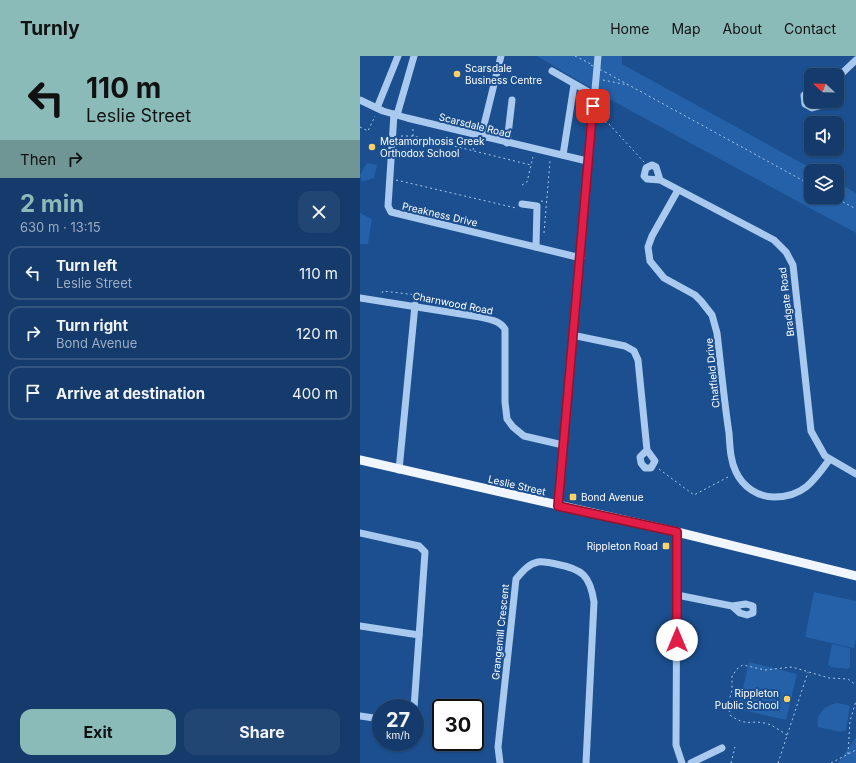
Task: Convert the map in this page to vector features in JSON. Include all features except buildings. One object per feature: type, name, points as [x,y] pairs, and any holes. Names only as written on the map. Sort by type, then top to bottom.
[{"type":"main road","name":"Leslie Street","points":[[360,460],[677,532],[856,576]]},
{"type":"street","points":[[376,112],[398,56]]},
{"type":"street","name":"Preakness Drive","points":[[414,56],[395,115],[388,206],[391,212],[581,258]]},
{"type":"street","points":[[481,136],[501,56]]},
{"type":"street","points":[[558,506],[572,335],[581,258],[587,161],[598,56]]},
{"type":"street","points":[[844,71],[856,60]]},
{"type":"street","points":[[552,71],[594,95]]},
{"type":"street","points":[[562,155],[574,84]]},
{"type":"street","name":"Scarsdale Road","points":[[360,100],[376,112],[395,115],[587,161]]},
{"type":"street","points":[[507,143],[512,100]]},
{"type":"street","name":"Bradgate Road","points":[[660,180],[656,167],[652,165],[646,168],[644,176],[647,179],[660,180],[774,240],[786,252],[793,265],[811,431],[820,449],[829,460],[856,474]]},
{"type":"street","name":"Chatfield Drive","points":[[678,190],[652,236],[648,254],[653,266],[664,278],[695,296],[712,315],[718,334],[730,453],[736,473],[743,483],[754,492],[762,496],[778,497],[802,490],[808,486],[820,475],[829,460]]},
{"type":"street","points":[[521,206],[537,206],[536,247]]},
{"type":"street","name":"Charnwood Road","points":[[360,298],[415,305],[491,320],[503,326],[505,329],[505,402],[507,419],[513,427],[524,436],[563,445]]},
{"type":"street","points":[[399,470],[415,305]]},
{"type":"street","points":[[572,335],[626,346],[634,351],[638,360],[647,450],[655,461],[651,468],[645,468],[641,463],[640,457],[647,450]]},
{"type":"street","points":[[677,532],[676,745],[682,763]]},
{"type":"street","points":[[360,533],[419,546],[425,552],[415,699]]},
{"type":"street","name":"Grangemill Crescent","points":[[500,763],[498,747],[516,580],[527,567],[539,561],[570,567],[582,573],[592,586],[594,602],[586,763]]},
{"type":"street","points":[[677,595],[732,606]]},
{"type":"street","points":[[360,626],[419,635]]},
{"type":"street","points":[[360,716],[372,718]]},
{"type":"street","points":[[691,763],[706,760],[722,748]]},
{"type":"path","points":[[575,56],[804,181]]},
{"type":"path","points":[[596,79],[628,85]]},
{"type":"path","points":[[360,127],[368,131],[376,112]]},
{"type":"path","points":[[592,117],[608,123],[649,166]]},
{"type":"path","points":[[413,128],[413,136]]},
{"type":"path","points":[[400,136],[413,136],[531,164]]},
{"type":"path","points":[[473,151],[475,143]]},
{"type":"path","points":[[522,185],[527,182],[533,157]]},
{"type":"path","points":[[544,235],[550,161]]},
{"type":"path","points":[[396,180],[521,206]]},
{"type":"path","points":[[541,201],[547,202]]},
{"type":"path","points":[[844,202],[856,209]]},
{"type":"path","points":[[381,300],[382,291],[425,296],[459,305],[458,314]]},
{"type":"path","points":[[653,465],[694,495],[736,473]]},
{"type":"path","points":[[787,735],[766,723],[749,723],[730,715],[728,704],[732,690],[732,676],[738,668],[746,664],[765,670],[788,666],[828,678],[848,679],[856,685]]},
{"type":"path","points":[[778,763],[808,671]]},
{"type":"path","points":[[848,754],[850,721],[856,701]]},
{"type":"path","points":[[731,763],[735,747]]},
{"type":"path","points":[[831,763],[856,750]]},
{"type":"shaded area","points":[[537,56],[622,56],[622,64],[804,164],[804,204],[844,204],[844,186],[856,193],[856,233],[611,100]]},
{"type":"shaded area","points":[[367,163],[377,165],[374,178],[362,182],[360,175]]},
{"type":"shaded area","points":[[360,213],[372,219],[368,244],[360,244]]},
{"type":"shaded area","points":[[814,592],[856,601],[856,638],[854,648],[805,637]]},
{"type":"shaded area","points":[[832,644],[850,648],[850,667],[848,669],[831,667],[828,665]]},
{"type":"shaded area","points":[[749,662],[797,674],[786,720],[738,709]]},
{"type":"shaded area","points":[[838,703],[850,706],[846,730],[841,732],[818,727],[818,718],[822,710],[829,705]]},
{"type":"shaded area","points":[[856,737],[856,763],[838,763]]},
{"type":"place","name":"Scarsdale Business Centre","points":[[457,74]]},
{"type":"place","name":"Metamorphosis Greek Orthodox School","points":[[372,147]]},
{"type":"place","name":"Bond Avenue","points":[[573,497]]},
{"type":"place","name":"Rippleton Road","points":[[666,546]]},
{"type":"place","name":"Rippleton Public School","points":[[787,699]]},
{"type":"route","points":[[593,106],[587,161],[581,258],[572,335],[558,506],[677,532],[677,640]]}]
